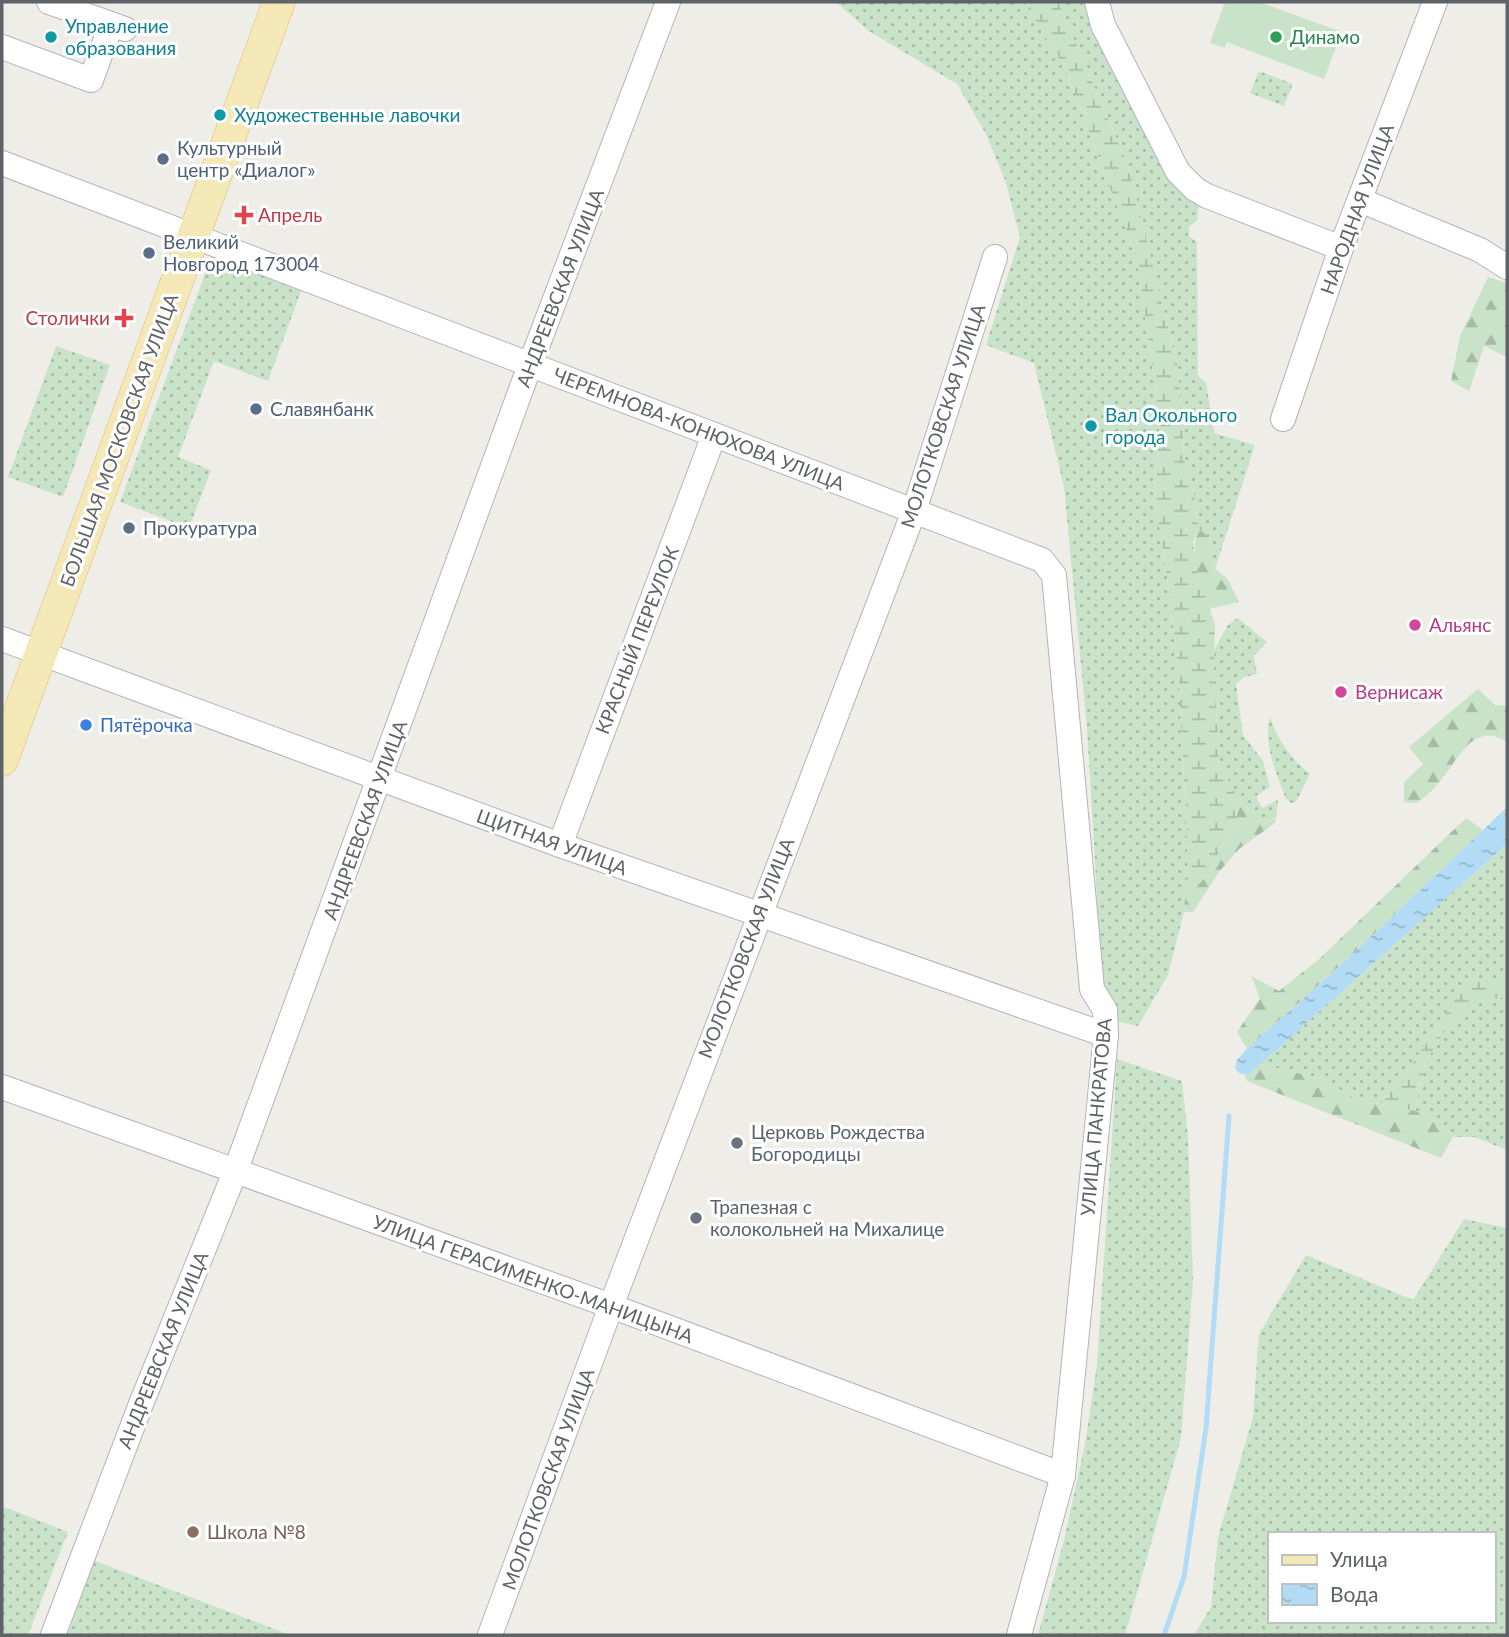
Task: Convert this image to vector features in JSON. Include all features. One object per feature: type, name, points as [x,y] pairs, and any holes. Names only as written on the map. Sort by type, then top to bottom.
[{"type":"main road","name":"БОЛЬШАЯ МОСКОВСКАЯ УЛИЦА","points":[[2,760],[279,2]]},
{"type":"street","points":[[2,47],[91,80],[119,27],[49,2]]},
{"type":"street","name":"АНДРЕЕВСКАЯ УЛИЦА","points":[[53,1635],[141,1404],[235,1172],[530,365],[668,2]]},
{"type":"street","points":[[1097,2],[1103,25],[1178,172],[1195,190],[1341,248]]},
{"type":"street","name":"НАРОДНАЯ УЛИЦА","points":[[1283,419],[1341,248],[1435,2]]},
{"type":"street","name":"ЧЕРЕМНОВА-КОНЮХОВА УЛИЦА","points":[[2,163],[1042,560]]},
{"type":"street","points":[[1360,200],[1480,250],[1507,267]]},
{"type":"street","name":"МОЛОТКОВСКАЯ УЛИЦА","points":[[490,1635],[611,1306],[914,511],[995,257]]},
{"type":"street","name":"КРАСНЫЙ ПЕРЕУЛОК","points":[[560,845],[713,435]]},
{"type":"street","name":"УЛИЦА ПАНКРАТОВА","points":[[1019,1635],[1063,1475],[1106,1035],[1105,1010],[1092,989],[1054,575],[1042,560]]},
{"type":"street","name":"ЩИТНАЯ УЛИЦА","points":[[2,639],[560,845],[1106,1035]]},
{"type":"street","name":"УЛИЦА ГЕРАСИМЕНКО-МАНИЦЫНА","points":[[2,1087],[611,1306],[1063,1475]]},
{"type":"green space","points":[[836,2],[1024,2],[1065,68],[1137,259],[1160,423],[1154,490],[1179,681],[1188,861],[1184,912],[1168,975],[1138,1026],[1115,1021],[1102,980],[1087,728],[1064,487],[1034,363],[986,345],[1020,237],[1005,180],[986,134],[957,84],[869,31]]},
{"type":"green space","points":[[1024,2],[1058,2],[1128,165],[1178,367],[1185,465],[1193,487],[1198,527],[1193,543],[1198,577],[1215,624],[1214,669],[1219,763],[1239,801],[1236,824],[1210,871],[1197,887],[1186,885],[1188,861],[1179,681],[1154,490],[1160,423],[1137,259],[1065,68]]},
{"type":"green space","points":[[1058,2],[1090,2],[1199,202],[1197,221],[1189,226],[1189,236],[1197,242],[1198,376],[1206,382],[1214,433],[1255,445],[1215,569],[1210,539],[1198,527],[1193,487],[1185,465],[1178,367],[1128,165]]},
{"type":"green space","name":"Динамо","points":[[1225,2],[1259,2],[1342,32],[1324,79],[1227,42],[1225,48],[1210,43]]},
{"type":"green space","points":[[1259,71],[1293,84],[1284,106],[1250,93]]},
{"type":"green space","points":[[214,250],[304,283],[268,381],[214,361],[178,457],[211,470],[189,528],[120,502]]},
{"type":"green space","points":[[1488,277],[1507,283],[1507,357],[1484,346],[1469,391],[1451,381],[1460,336]]},
{"type":"green space","points":[[56,346],[110,365],[63,497],[8,477]]},
{"type":"green space","points":[[1198,527],[1210,539],[1215,569],[1227,578],[1239,602],[1209,609],[1196,569]]},
{"type":"green space","points":[[1238,618],[1267,642],[1254,656],[1257,674],[1244,677],[1236,684],[1243,735],[1263,761],[1270,787],[1256,796],[1262,808],[1277,800],[1278,802],[1276,817],[1265,823],[1239,801],[1219,763],[1213,652],[1228,625]]},
{"type":"green space","points":[[1478,689],[1495,705],[1507,706],[1507,742],[1496,737],[1477,738],[1425,797],[1417,803],[1404,802],[1404,782],[1423,764],[1409,747]]},
{"type":"green space","points":[[1270,716],[1286,748],[1310,774],[1296,802],[1291,803],[1286,799],[1275,769],[1269,748]]},
{"type":"green space","points":[[1239,801],[1265,823],[1276,817],[1275,823],[1239,849],[1219,872],[1193,912],[1184,912],[1186,885],[1197,887],[1210,871],[1236,824]]},
{"type":"green space","points":[[1466,818],[1483,830],[1355,952],[1247,1049],[1237,1032],[1260,998],[1251,976],[1279,991],[1318,960]]},
{"type":"green space","points":[[1507,844],[1507,978],[1490,978],[1465,985],[1410,1067],[1381,1104],[1356,1099],[1323,1079],[1260,1064]]},
{"type":"green space","points":[[1490,978],[1507,978],[1507,997],[1480,1001],[1443,1033],[1425,1063],[1415,1111],[1381,1104],[1410,1067],[1465,984]]},
{"type":"green space","points":[[1507,997],[1507,1150],[1474,1137],[1453,1137],[1442,1122],[1415,1111],[1425,1063],[1443,1033],[1480,1001]]},
{"type":"green space","points":[[1117,1059],[1182,1081],[1188,1138],[1193,1281],[1181,1438],[1125,1635],[1038,1635],[1064,1540],[1085,1444],[1097,1365]]},
{"type":"green space","points":[[1260,1064],[1323,1079],[1356,1099],[1415,1111],[1442,1122],[1453,1137],[1441,1158],[1247,1081],[1244,1074],[1248,1075]]},
{"type":"green space","points":[[1464,1219],[1507,1228],[1507,1635],[1194,1635],[1211,1607],[1218,1537],[1253,1417],[1259,1334],[1306,1255],[1413,1300]]},
{"type":"green space","points":[[2,1506],[68,1532],[28,1635],[2,1635]]},
{"type":"green space","points":[[95,1561],[290,1635],[65,1635]]},
{"type":"water","points":[[1507,807],[1507,844],[1248,1075],[1239,1073],[1235,1068],[1237,1060],[1247,1049],[1355,952]]},
{"type":"waterway","points":[[1164,1635],[1184,1577],[1206,1428],[1229,1116]]},
{"type":"place","name":"Управление образования","points":[[51,37]]},
{"type":"place","name":"Динамо","points":[[1276,37]]},
{"type":"place","name":"Художественные лавочки","points":[[220,115]]},
{"type":"place","name":"Культурный центр «Диалог»","points":[[163,159]]},
{"type":"place","name":"Апрель","points":[[244,215]]},
{"type":"place","name":"Великий Новгород 173004","points":[[149,253]]},
{"type":"place","name":"Столички","points":[[124,318]]},
{"type":"place","name":"Славянбанк","points":[[256,409]]},
{"type":"place","name":"Вал Окольного города","points":[[1091,426]]},
{"type":"place","name":"Прокуратура","points":[[129,528]]},
{"type":"place","name":"Альянс","points":[[1415,625]]},
{"type":"place","name":"Вернисаж","points":[[1341,692]]},
{"type":"place","name":"Пятёрочка","points":[[86,725]]},
{"type":"place","name":"Церковь Рождества Богородицы","points":[[737,1143]]},
{"type":"place","name":"Трапезная с колокольней на Михалице","points":[[696,1218]]},
{"type":"place","name":"Школа №8","points":[[193,1532]]}]
